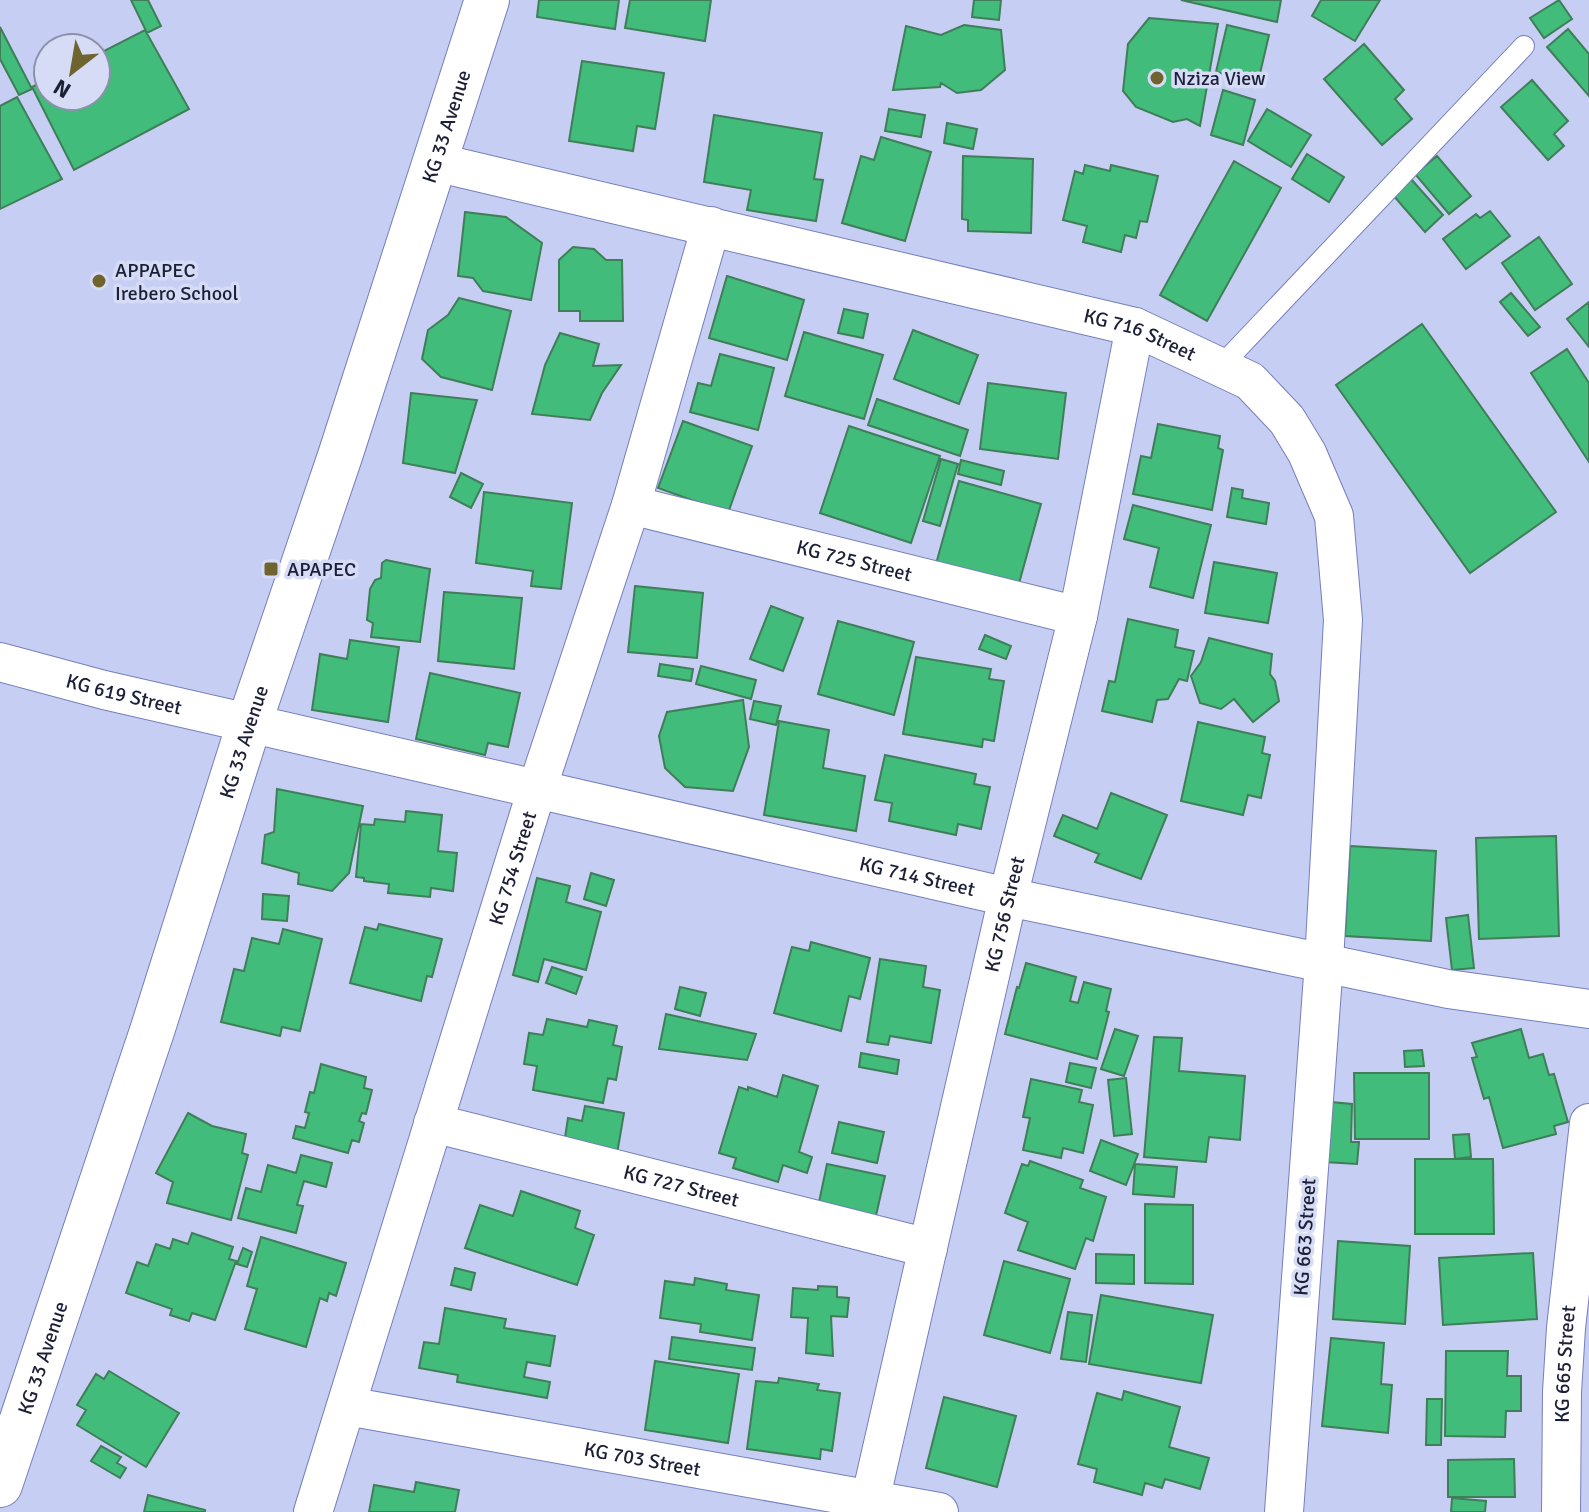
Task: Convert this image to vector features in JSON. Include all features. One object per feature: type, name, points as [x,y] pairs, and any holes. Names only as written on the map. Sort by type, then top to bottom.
[{"type":"main road","name":"KG 33 Avenue","points":[[0,1485],[138,1074],[250,721],[340,456],[487,0]]},
{"type":"street","name":"KG 716 Street","points":[[435,162],[1135,327],[1250,381],[1287,420],[1307,453],[1334,516],[1343,620],[1324,962]]},
{"type":"street","name":"KG 754 Street","points":[[313,1512],[537,789],[631,505],[711,226]]},
{"type":"street","name":"KG 756 Street","points":[[870,1501],[1008,897],[1078,616],[1135,327]]},
{"type":"street","name":"KG 725 Street","points":[[631,505],[1078,616]]},
{"type":"street","name":"KG 619 Street","points":[[0,662],[104,690],[250,721]]},
{"type":"street","name":"KG 714 Street","points":[[250,721],[1008,897],[1448,989],[1589,1009]]},
{"type":"street","name":"KG 663 Street","points":[[1284,1512],[1324,962]]},
{"type":"street","name":"KG 727 Street","points":[[433,1123],[928,1248]]},
{"type":"street","name":"KG 665 Street","points":[[1561,1512],[1566,1328],[1589,1123]]},
{"type":"street","name":"KG 703 Street","points":[[347,1406],[939,1512]]},
{"type":"lane","points":[[1221,366],[1524,46]]},
{"type":"building","points":[[131,0],[148,0],[161,26],[147,33]]},
{"type":"building","points":[[539,0],[619,0],[615,29],[537,17]]},
{"type":"building","points":[[630,0],[711,0],[705,41],[625,28]]},
{"type":"building","points":[[974,0],[1001,0],[999,20],[972,17]]},
{"type":"building","points":[[1181,0],[1281,0],[1277,22]]},
{"type":"building","points":[[1321,0],[1380,0],[1355,41],[1312,16]]},
{"type":"building","points":[[1559,0],[1572,19],[1544,38],[1530,18]]},
{"type":"building","points":[[1149,18],[1218,24],[1200,126],[1187,119],[1173,122],[1136,107],[1123,91],[1128,44]]},
{"type":"building","points":[[964,25],[1001,30],[1005,70],[981,90],[957,93],[941,83],[940,87],[893,90],[906,26],[941,35]]},
{"type":"building","points":[[1227,25],[1269,35],[1258,82],[1216,72]]},
{"type":"building","points":[[0,27],[32,89],[19,95],[0,59]]},
{"type":"building","points":[[1568,29],[1589,54],[1589,96],[1547,47]]},
{"type":"building","points":[[145,30],[189,109],[74,170],[45,112],[112,112],[112,47]]},
{"type":"building","points":[[1364,44],[1404,90],[1395,99],[1412,119],[1382,145],[1324,79]]},
{"type":"building","points":[[582,61],[664,73],[655,129],[637,126],[633,151],[569,141]]},
{"type":"building","points":[[1532,80],[1568,121],[1554,134],[1564,146],[1548,160],[1501,107]]},
{"type":"building","points":[[1223,90],[1255,100],[1243,145],[1211,135]]},
{"type":"building","points":[[17,97],[62,179],[0,209],[0,106]]},
{"type":"building","points":[[889,109],[925,115],[921,137],[885,131]]},
{"type":"building","points":[[1267,109],[1311,135],[1291,167],[1248,141]]},
{"type":"building","points":[[714,115],[822,133],[814,179],[823,180],[816,221],[747,210],[751,190],[704,182]]},
{"type":"building","points":[[947,123],[977,129],[973,149],[944,143]]},
{"type":"building","points":[[881,137],[931,152],[905,241],[842,223],[861,156],[874,160]]},
{"type":"building","points":[[1307,154],[1344,177],[1329,202],[1292,179]]},
{"type":"building","points":[[963,156],[1033,159],[1031,233],[968,231],[968,220],[962,219]]},
{"type":"building","points":[[1437,156],[1471,196],[1449,214],[1415,174]]},
{"type":"building","points":[[1234,161],[1281,188],[1207,321],[1160,295]]},
{"type":"building","points":[[1085,165],[1110,171],[1111,165],[1158,176],[1147,222],[1140,221],[1136,238],[1125,235],[1121,252],[1083,242],[1087,226],[1063,220],[1075,171],[1083,174]]},
{"type":"building","points":[[1411,179],[1443,215],[1425,232],[1393,195]]},
{"type":"building","points":[[1490,211],[1510,236],[1466,269],[1443,239],[1476,214],[1480,218]]},
{"type":"building","points":[[465,212],[506,217],[542,243],[531,300],[483,291],[473,278],[458,276]]},
{"type":"building","points":[[1539,237],[1572,284],[1535,310],[1502,263]]},
{"type":"building","points":[[573,247],[594,249],[606,260],[622,260],[623,321],[580,321],[580,311],[559,311],[559,260]]},
{"type":"building","points":[[727,276],[804,300],[787,360],[709,338]]},
{"type":"building","points":[[1511,293],[1540,327],[1528,336],[1500,302]]},
{"type":"building","points":[[459,298],[511,311],[492,390],[441,377],[422,359],[428,330],[448,315]]},
{"type":"building","points":[[1589,302],[1589,347],[1567,319]]},
{"type":"building","points":[[844,309],[868,314],[863,338],[838,333]]},
{"type":"building","points":[[1422,324],[1556,512],[1470,573],[1336,385]]},
{"type":"building","points":[[913,330],[978,355],[959,404],[894,379]]},
{"type":"building","points":[[804,332],[883,355],[864,419],[785,396]]},
{"type":"building","points":[[560,333],[599,344],[593,366],[621,365],[602,393],[590,420],[532,414],[545,365]]},
{"type":"building","points":[[1567,349],[1589,383],[1589,462],[1531,373]]},
{"type":"building","points":[[720,354],[774,368],[758,430],[690,412],[698,383],[711,386]]},
{"type":"building","points":[[988,383],[1066,393],[1058,459],[980,449]]},
{"type":"building","points":[[411,393],[477,400],[455,473],[403,463]]},
{"type":"building","points":[[877,399],[968,430],[960,456],[868,425]]},
{"type":"building","points":[[683,421],[752,446],[728,513],[658,488]]},
{"type":"building","points":[[1158,424],[1220,436],[1218,448],[1223,450],[1212,510],[1133,494],[1141,456],[1151,458]]},
{"type":"building","points":[[849,426],[940,456],[911,543],[820,513]]},
{"type":"building","points":[[941,459],[958,464],[940,526],[923,521]]},
{"type":"building","points":[[961,460],[1004,471],[1001,485],[958,474]]},
{"type":"building","points":[[461,473],[483,484],[471,508],[450,497]]},
{"type":"building","points":[[959,481],[1041,504],[1018,587],[936,564]]},
{"type":"building","points":[[1232,488],[1243,490],[1242,498],[1269,503],[1266,524],[1227,517]]},
{"type":"building","points":[[484,492],[572,503],[561,589],[531,586],[533,571],[476,563]]},
{"type":"building","points":[[1133,505],[1211,525],[1193,598],[1150,587],[1159,548],[1124,539]]},
{"type":"building","points":[[386,560],[430,569],[420,642],[371,637],[373,623],[367,620],[370,589],[375,580],[381,578],[382,563]]},
{"type":"building","points":[[1214,562],[1277,573],[1268,623],[1205,613]]},
{"type":"building","points":[[635,586],[703,593],[697,658],[628,652]]},
{"type":"building","points":[[444,592],[522,598],[514,669],[438,661]]},
{"type":"building","points":[[771,606],[803,618],[783,671],[750,659]]},
{"type":"building","points":[[1128,619],[1178,630],[1175,647],[1194,651],[1187,681],[1179,679],[1168,699],[1157,700],[1152,722],[1102,711],[1109,681],[1115,682]]},
{"type":"building","points":[[838,621],[914,642],[894,715],[818,694]]},
{"type":"building","points":[[985,635],[1011,646],[1006,659],[979,649]]},
{"type":"building","points":[[1209,638],[1272,654],[1270,674],[1275,681],[1279,701],[1253,722],[1234,699],[1221,709],[1200,703],[1191,676],[1201,662]]},
{"type":"building","points":[[350,640],[399,647],[388,722],[312,710],[320,654],[347,659]]},
{"type":"building","points":[[916,657],[991,669],[989,679],[1004,681],[994,741],[983,739],[982,747],[903,734]]},
{"type":"building","points":[[660,664],[693,669],[691,681],[658,676]]},
{"type":"building","points":[[701,666],[756,680],[751,699],[696,684]]},
{"type":"building","points":[[430,673],[520,693],[508,747],[488,743],[485,755],[416,739]]},
{"type":"building","points":[[743,700],[749,747],[733,791],[685,787],[665,768],[659,736],[667,712]]},
{"type":"building","points":[[754,701],[781,706],[776,725],[750,719]]},
{"type":"building","points":[[779,721],[829,730],[823,768],[865,776],[856,831],[764,815]]},
{"type":"building","points":[[1198,722],[1265,737],[1262,753],[1270,755],[1261,798],[1248,795],[1243,815],[1181,801]]},
{"type":"building","points":[[885,755],[976,774],[974,784],[990,787],[981,829],[958,824],[956,835],[889,821],[892,803],[875,800]]},
{"type":"building","points":[[277,789],[363,806],[349,873],[332,891],[298,884],[299,873],[262,863],[265,835],[274,832]]},
{"type":"building","points":[[1111,793],[1167,815],[1141,879],[1095,862],[1099,854],[1054,836],[1063,815],[1097,829]]},
{"type":"building","points":[[406,811],[442,815],[438,851],[457,853],[453,891],[431,888],[430,897],[388,893],[389,884],[356,877],[361,824],[374,825],[375,819],[405,822]]},
{"type":"building","points":[[1556,836],[1559,936],[1479,939],[1476,838]]},
{"type":"building","points":[[1350,846],[1436,851],[1431,941],[1345,936]]},
{"type":"building","points":[[591,873],[614,880],[606,906],[584,899]]},
{"type":"building","points":[[537,878],[570,886],[566,902],[601,912],[586,970],[544,959],[538,982],[513,975]]},
{"type":"building","points":[[263,894],[289,896],[287,921],[262,919]]},
{"type":"building","points":[[1468,915],[1474,968],[1452,970],[1446,918]]},
{"type":"building","points":[[379,924],[442,939],[432,977],[427,976],[421,1001],[350,983],[365,927],[377,930]]},
{"type":"building","points":[[283,929],[322,939],[300,1031],[282,1027],[280,1036],[221,1022],[234,969],[244,971],[252,938],[279,944]]},
{"type":"building","points":[[811,942],[870,958],[860,999],[849,996],[841,1031],[774,1013],[792,947],[809,951]]},
{"type":"building","points":[[880,959],[926,966],[923,987],[940,990],[931,1043],[890,1036],[888,1045],[867,1042]]},
{"type":"building","points":[[1026,963],[1076,977],[1070,1001],[1078,1003],[1084,982],[1111,989],[1106,1011],[1109,1012],[1097,1059],[1005,1034]]},
{"type":"building","points":[[552,967],[582,977],[576,994],[546,983]]},
{"type":"building","points":[[680,987],[706,993],[700,1016],[675,1009]]},
{"type":"building","points":[[666,1014],[756,1034],[747,1060],[659,1049]]},
{"type":"building","points":[[547,1019],[587,1027],[589,1020],[617,1026],[613,1045],[622,1047],[616,1080],[608,1078],[603,1103],[533,1090],[537,1066],[524,1064],[529,1033],[543,1035]]},
{"type":"building","points":[[1115,1029],[1138,1036],[1124,1076],[1101,1069]]},
{"type":"building","points":[[1521,1029],[1529,1058],[1543,1054],[1549,1075],[1554,1074],[1568,1122],[1554,1126],[1556,1134],[1503,1148],[1489,1097],[1484,1099],[1472,1058],[1477,1057],[1472,1043]]},
{"type":"building","points":[[1154,1037],[1182,1038],[1179,1071],[1245,1076],[1240,1140],[1209,1137],[1206,1162],[1144,1157]]},
{"type":"building","points":[[1422,1050],[1424,1066],[1405,1067],[1404,1051]]},
{"type":"building","points":[[861,1053],[899,1060],[897,1074],[859,1067]]},
{"type":"building","points":[[1070,1063],[1096,1068],[1091,1088],[1066,1082]]},
{"type":"building","points":[[321,1064],[366,1077],[364,1088],[372,1090],[366,1114],[362,1113],[359,1121],[364,1123],[359,1142],[352,1140],[348,1153],[293,1138],[296,1126],[305,1128],[310,1092],[314,1093]]},
{"type":"building","points":[[1354,1073],[1429,1073],[1429,1139],[1355,1139]]},
{"type":"building","points":[[783,1075],[818,1086],[799,1152],[812,1157],[807,1173],[783,1165],[778,1182],[733,1168],[736,1158],[719,1153],[739,1087],[777,1097]]},
{"type":"building","points":[[1126,1078],[1132,1134],[1114,1136],[1108,1080]]},
{"type":"building","points":[[1031,1079],[1082,1090],[1079,1102],[1093,1105],[1083,1153],[1063,1148],[1061,1158],[1023,1150],[1030,1118],[1023,1117]]},
{"type":"building","points":[[1331,1102],[1352,1104],[1351,1142],[1359,1142],[1357,1164],[1324,1162]]},
{"type":"building","points":[[585,1106],[624,1113],[617,1154],[564,1144],[568,1118],[582,1121]]},
{"type":"building","points":[[188,1113],[212,1126],[246,1134],[242,1153],[248,1155],[231,1220],[167,1203],[173,1182],[156,1173]]},
{"type":"building","points":[[839,1122],[884,1132],[877,1163],[832,1153]]},
{"type":"building","points":[[1469,1134],[1471,1157],[1455,1159],[1453,1135]]},
{"type":"building","points":[[1101,1140],[1138,1154],[1126,1185],[1090,1171]]},
{"type":"building","points":[[301,1155],[332,1163],[326,1187],[304,1181],[297,1205],[303,1206],[296,1233],[238,1218],[246,1188],[261,1192],[268,1165],[296,1173]]},
{"type":"building","points":[[1415,1159],[1493,1159],[1494,1234],[1415,1234]]},
{"type":"building","points":[[1030,1161],[1083,1180],[1080,1188],[1106,1197],[1093,1241],[1086,1238],[1075,1269],[1018,1250],[1028,1222],[1005,1213],[1022,1164],[1028,1166]]},
{"type":"building","points":[[827,1164],[885,1176],[875,1220],[818,1207]]},
{"type":"building","points":[[1135,1164],[1177,1167],[1174,1197],[1133,1194]]},
{"type":"building","points":[[521,1191],[580,1211],[575,1228],[594,1235],[577,1285],[465,1248],[480,1205],[513,1216]]},
{"type":"building","points":[[1145,1204],[1193,1205],[1193,1284],[1145,1283]]},
{"type":"building","points":[[192,1233],[233,1247],[229,1259],[236,1261],[215,1320],[192,1313],[189,1321],[170,1315],[172,1309],[126,1293],[137,1262],[148,1266],[156,1244],[170,1249],[173,1239],[188,1244]]},
{"type":"building","points":[[261,1237],[346,1263],[336,1296],[329,1293],[327,1301],[320,1298],[306,1347],[245,1329],[257,1289],[247,1286]]},
{"type":"building","points":[[1338,1241],[1410,1246],[1405,1324],[1333,1319]]},
{"type":"building","points":[[243,1248],[252,1252],[247,1267],[237,1264]]},
{"type":"building","points":[[1533,1253],[1537,1319],[1443,1325],[1439,1258]]},
{"type":"building","points":[[1096,1254],[1134,1255],[1134,1284],[1096,1283]]},
{"type":"building","points":[[1004,1261],[1070,1279],[1050,1353],[984,1335]]},
{"type":"building","points":[[455,1268],[475,1273],[471,1290],[451,1285]]},
{"type":"building","points":[[695,1278],[727,1284],[726,1290],[759,1295],[752,1340],[700,1332],[701,1324],[660,1318],[665,1281],[694,1285]]},
{"type":"building","points":[[818,1286],[837,1287],[837,1297],[849,1298],[847,1317],[831,1316],[833,1356],[806,1353],[808,1318],[791,1317],[793,1288],[818,1290]]},
{"type":"building","points":[[1101,1295],[1213,1315],[1201,1383],[1089,1364]]},
{"type":"building","points":[[445,1308],[506,1319],[504,1328],[555,1336],[550,1366],[527,1362],[524,1377],[550,1382],[547,1398],[457,1382],[458,1375],[419,1368],[424,1342],[439,1344]]},
{"type":"building","points":[[1068,1312],[1092,1315],[1086,1362],[1061,1359]]},
{"type":"building","points":[[672,1337],[755,1348],[752,1370],[669,1359]]},
{"type":"building","points":[[1331,1338],[1384,1343],[1381,1384],[1392,1385],[1388,1433],[1322,1426]]},
{"type":"building","points":[[1446,1351],[1508,1351],[1507,1376],[1521,1376],[1521,1411],[1506,1411],[1505,1437],[1445,1436]]},
{"type":"building","points":[[655,1361],[739,1374],[728,1443],[645,1430]]},
{"type":"building","points":[[109,1371],[179,1413],[146,1467],[77,1425],[86,1410],[77,1405],[96,1374],[104,1379]]},
{"type":"building","points":[[779,1378],[819,1384],[817,1390],[840,1393],[832,1451],[821,1449],[820,1459],[747,1449],[756,1381],[778,1383]]},
{"type":"building","points":[[1124,1391],[1180,1407],[1169,1447],[1209,1458],[1200,1489],[1165,1479],[1162,1488],[1145,1483],[1142,1495],[1094,1482],[1097,1469],[1078,1464],[1097,1393],[1122,1400]]},
{"type":"building","points":[[944,1397],[1016,1416],[997,1487],[926,1468]]},
{"type":"building","points":[[1427,1399],[1442,1399],[1441,1445],[1426,1445]]},
{"type":"building","points":[[101,1446],[121,1457],[117,1463],[126,1468],[120,1478],[91,1461]]},
{"type":"building","points":[[1514,1459],[1515,1497],[1448,1497],[1448,1460]]},
{"type":"building","points":[[416,1482],[459,1490],[455,1512],[369,1512],[374,1485],[414,1492]]},
{"type":"building","points":[[148,1495],[205,1510],[205,1512],[144,1512]]},
{"type":"building","points":[[1452,1498],[1486,1501],[1485,1512],[1451,1512]]},
{"type":"place","name":"Nziza View","points":[[1157,78]]},
{"type":"place","name":"APPAPEC Irebero School","points":[[99,281]]},
{"type":"place","name":"APAPEC","points":[[271,569]]}]
